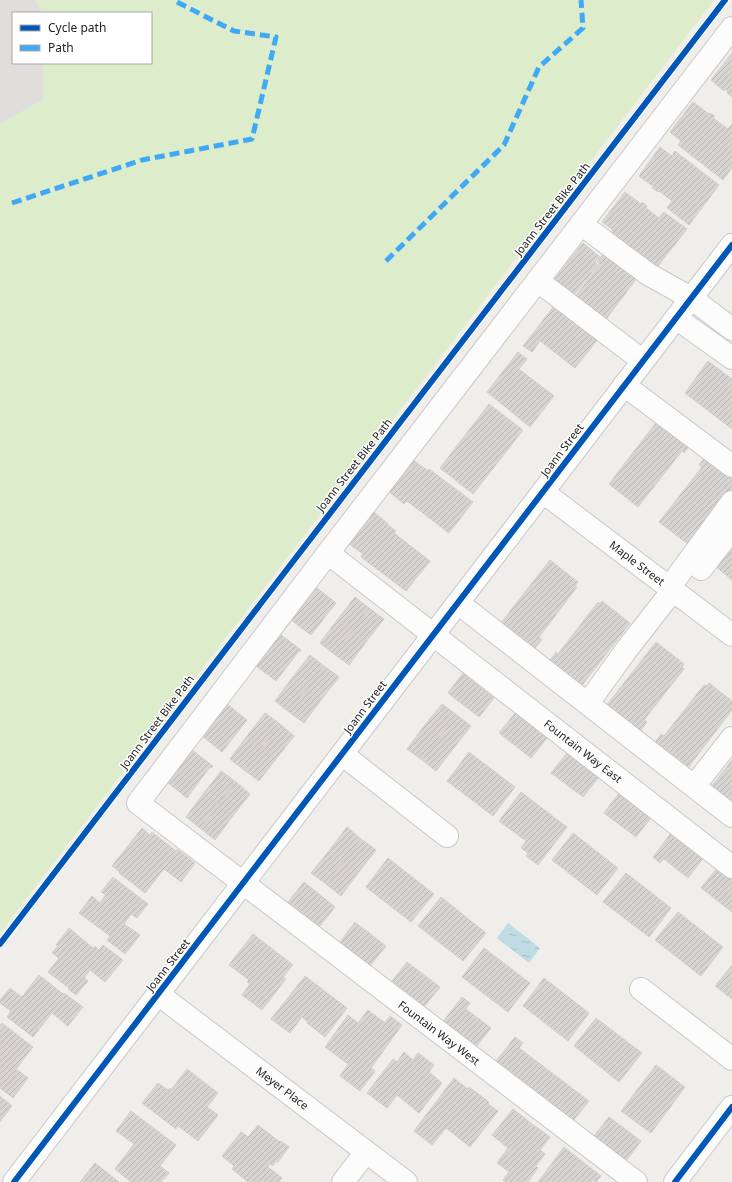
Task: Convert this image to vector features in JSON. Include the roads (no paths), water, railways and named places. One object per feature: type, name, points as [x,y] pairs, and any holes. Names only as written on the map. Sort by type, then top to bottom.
[{"type":"street","points":[[328,553],[732,28]]},
{"type":"street","points":[[581,224],[648,274],[691,298],[732,328]]},
{"type":"street","name":"Joann Street","points":[[14,1182],[732,245]]},
{"type":"street","points":[[538,281],[643,361]]},
{"type":"street","points":[[676,318],[732,358]]},
{"type":"street","points":[[624,385],[732,466]]},
{"type":"street","name":"Maple Street","points":[[543,492],[732,635]]},
{"type":"street","points":[[674,591],[732,502]]},
{"type":"street","points":[[588,703],[627,649],[674,591],[732,529]]},
{"type":"street","name":"Fountain Way East","points":[[328,553],[732,868]]},
{"type":"street","name":"Fountain Way West","points":[[328,553],[138,803],[636,1182]]},
{"type":"street","points":[[458,603],[732,816]]},
{"type":"street","points":[[694,786],[732,738]]},
{"type":"street","points":[[342,754],[448,836]]},
{"type":"street","points":[[641,989],[732,1059]]},
{"type":"street","name":"Meyer Place","points":[[158,994],[406,1182]]},
{"type":"street","points":[[675,1182],[728,1121]]},
{"type":"street","points":[[343,1182],[366,1152]]},
{"type":"water","points":[[508,923],[540,948],[529,963],[497,938]]}]
